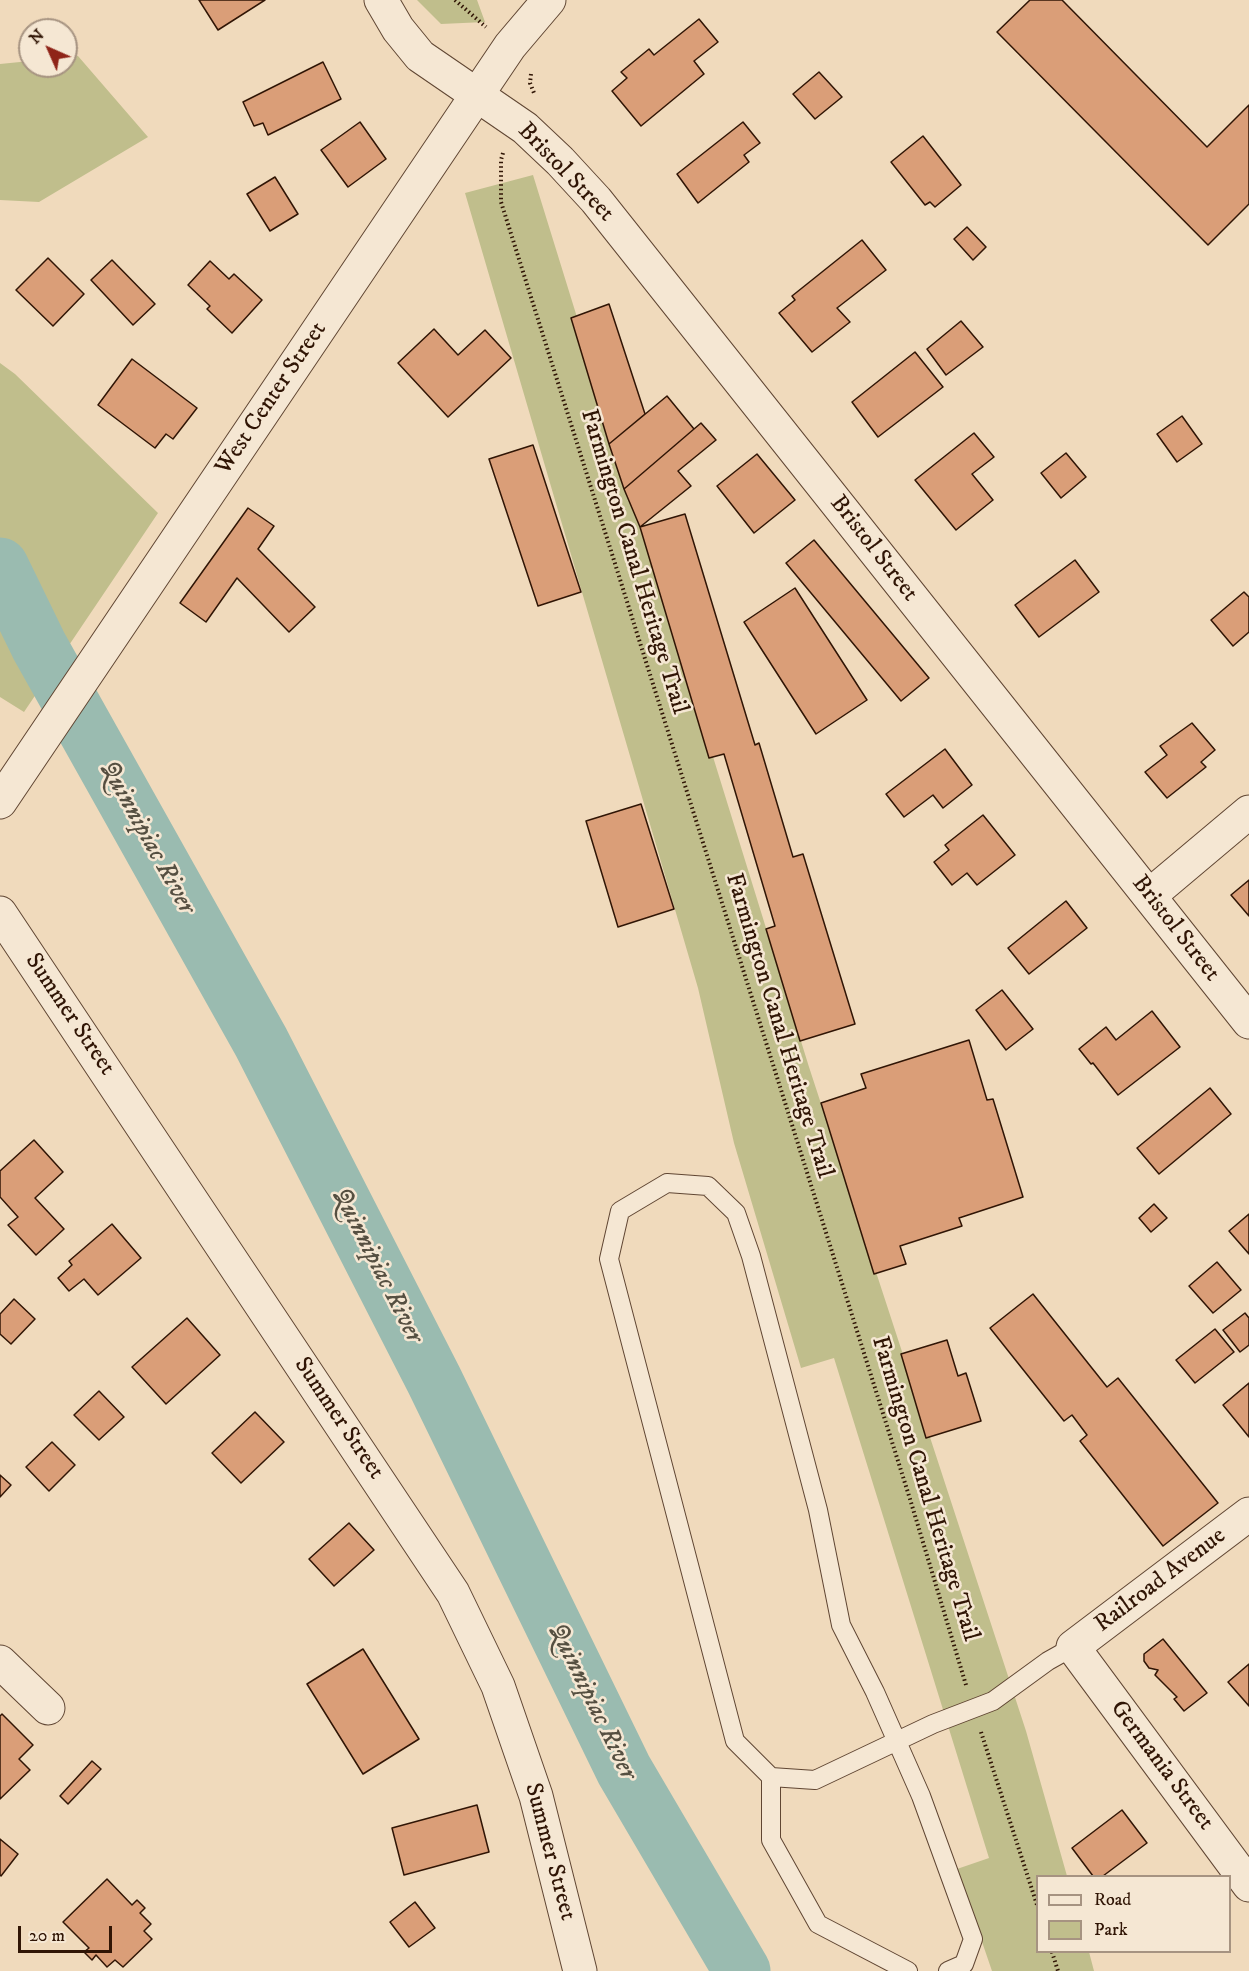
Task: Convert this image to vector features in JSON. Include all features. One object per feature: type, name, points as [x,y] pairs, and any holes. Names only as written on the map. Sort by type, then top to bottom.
[{"type":"street","name":"Bristol Street","points":[[381,0],[398,28],[420,56],[525,129],[560,161],[596,200],[1249,1022]]},
{"type":"street","name":"West Center Street","points":[[0,802],[476,95],[510,46],[549,0]]},
{"type":"street","points":[[1149,896],[1249,812]]},
{"type":"street","name":"Summer Street","points":[[0,913],[453,1593],[498,1686],[536,1796],[580,1971]]},
{"type":"street","name":"Railroad Avenue","points":[[1073,1647],[1249,1514]]},
{"type":"street","name":"Germania Street","points":[[1073,1647],[1249,1885]]},
{"type":"street","points":[[0,1662],[48,1708]]},
{"type":"lane","points":[[948,1971],[964,1964],[973,1939],[921,1796],[897,1741],[842,1625],[818,1510],[751,1256],[736,1213],[708,1186],[667,1183],[620,1211],[609,1259],[735,1741],[771,1777],[815,1780],[897,1741],[933,1724],[993,1701],[1048,1661],[1073,1647]]},
{"type":"lane","points":[[771,1777],[771,1840],[818,1923],[908,1971]]},
{"type":"path","points":[[455,0],[484,25]]},
{"type":"path","points":[[531,72],[530,83],[535,97]]},
{"type":"path","name":"Farmington Canal Heritage Trail","points":[[503,152],[501,202],[1036,1902]]},
{"type":"path","points":[[1052,1953],[1058,1971]]},
{"type":"green space","points":[[417,0],[477,0],[485,22],[441,24]]},
{"type":"green space","points":[[78,56],[148,137],[39,202],[0,200],[0,64],[18,62],[18,78],[78,78]]},
{"type":"green space","points":[[533,175],[809,1067],[1026,1731],[1067,1875],[1036,1875],[1036,1953],[1089,1953],[1094,1971],[992,1971],[957,1869],[989,1858],[834,1358],[801,1368],[734,1143],[698,988],[465,193]]},
{"type":"green space","points":[[0,363],[15,374],[158,513],[24,712],[0,697]]},
{"type":"building","points":[[199,0],[265,0],[218,30]]},
{"type":"building","points":[[1030,0],[1062,0],[1207,147],[1249,105],[1249,204],[1208,245],[997,32]]},
{"type":"building","points":[[699,19],[718,42],[694,61],[704,74],[641,126],[612,91],[627,78],[621,72],[649,49],[654,55]]},
{"type":"building","points":[[323,62],[341,99],[268,135],[263,123],[254,126],[243,102]]},
{"type":"building","points":[[819,72],[842,97],[815,119],[793,94]]},
{"type":"building","points":[[360,122],[386,159],[348,187],[321,150]]},
{"type":"building","points":[[743,122],[760,143],[744,155],[749,162],[698,203],[677,174]]},
{"type":"building","points":[[923,136],[961,185],[935,207],[930,202],[925,205],[891,162]]},
{"type":"building","points":[[275,177],[298,214],[270,231],[247,194]]},
{"type":"building","points":[[967,227],[986,247],[973,260],[954,239]]},
{"type":"building","points":[[862,240],[886,270],[837,308],[850,322],[812,352],[779,313],[795,300],[792,296]]},
{"type":"building","points":[[48,258],[84,294],[53,326],[16,290]]},
{"type":"building","points":[[112,260],[155,304],[133,325],[91,280]]},
{"type":"building","points":[[210,261],[229,279],[234,274],[262,300],[232,333],[207,309],[210,306],[188,285]]},
{"type":"building","points":[[609,304],[645,414],[609,444],[571,318]]},
{"type":"building","points":[[961,321],[983,347],[946,375],[927,349]]},
{"type":"building","points":[[434,329],[458,355],[485,330],[511,358],[448,417],[398,363]]},
{"type":"building","points":[[915,352],[943,387],[878,437],[852,402]]},
{"type":"building","points":[[132,359],[197,408],[173,439],[166,434],[155,448],[98,405]]},
{"type":"building","points":[[667,396],[694,429],[624,489],[609,444]]},
{"type":"building","points":[[1182,416],[1202,444],[1177,462],[1157,434]]},
{"type":"building","points":[[701,423],[716,440],[678,471],[691,486],[640,527],[624,489]]},
{"type":"building","points":[[974,433],[994,457],[972,474],[993,500],[956,530],[915,480]]},
{"type":"building","points":[[533,445],[581,592],[538,606],[489,459]]},
{"type":"building","points":[[1066,453],[1086,477],[1061,498],[1041,473]]},
{"type":"building","points":[[757,454],[795,500],[754,533],[717,486]]},
{"type":"building","points":[[248,508],[274,526],[258,549],[315,607],[289,632],[237,578],[206,622],[180,603]]},
{"type":"building","points":[[685,514],[755,745],[759,743],[793,857],[803,854],[855,1024],[800,1041],[766,929],[775,926],[724,754],[709,758],[640,527]]},
{"type":"building","points":[[814,540],[929,678],[901,701],[786,563]]},
{"type":"building","points":[[1075,560],[1099,592],[1039,637],[1015,605]]},
{"type":"building","points":[[795,588],[867,700],[816,734],[744,622]]},
{"type":"building","points":[[1244,592],[1249,597],[1249,632],[1233,646],[1211,620]]},
{"type":"building","points":[[1192,723],[1215,750],[1201,762],[1206,767],[1167,798],[1145,772],[1167,755],[1160,746]]},
{"type":"building","points":[[945,749],[972,785],[943,808],[933,795],[904,817],[886,794]]},
{"type":"building","points":[[641,804],[674,909],[618,927],[586,821]]},
{"type":"building","points":[[983,815],[1015,855],[977,885],[967,873],[952,885],[934,862],[949,850],[945,845]]},
{"type":"building","points":[[1249,880],[1249,916],[1231,895]]},
{"type":"building","points":[[1066,901],[1087,928],[1029,974],[1008,948]]},
{"type":"building","points":[[1002,990],[1033,1029],[1006,1050],[976,1010]]},
{"type":"building","points":[[1152,1011],[1180,1047],[1118,1095],[1079,1049],[1106,1027],[1116,1040]]},
{"type":"building","points":[[969,1040],[987,1100],[993,1099],[1023,1197],[959,1218],[962,1226],[900,1246],[906,1264],[874,1274],[821,1103],[866,1088],[861,1074]]},
{"type":"building","points":[[1210,1088],[1231,1114],[1159,1174],[1137,1148]]},
{"type":"building","points":[[34,1140],[63,1172],[35,1198],[64,1229],[36,1255],[8,1225],[18,1217],[0,1197],[0,1171]]},
{"type":"building","points":[[1154,1204],[1167,1218],[1151,1232],[1139,1218]]},
{"type":"building","points":[[1249,1214],[1249,1254],[1229,1231]]},
{"type":"building","points":[[112,1224],[141,1258],[98,1295],[84,1279],[69,1291],[58,1278],[72,1265],[69,1261]]},
{"type":"building","points":[[1217,1262],[1241,1290],[1213,1313],[1189,1286]]},
{"type":"building","points":[[1033,1294],[1107,1387],[1118,1378],[1218,1503],[1163,1546],[1080,1441],[1087,1435],[1072,1415],[1064,1421],[990,1328]]},
{"type":"building","points":[[14,1299],[35,1319],[11,1344],[0,1334],[0,1314]]},
{"type":"building","points":[[1245,1313],[1249,1318],[1249,1345],[1240,1352],[1223,1330]]},
{"type":"building","points":[[187,1318],[220,1355],[166,1404],[132,1367]]},
{"type":"building","points":[[1215,1329],[1234,1352],[1195,1383],[1176,1360]]},
{"type":"building","points":[[947,1340],[958,1376],[966,1373],[981,1421],[926,1438],[901,1354]]},
{"type":"building","points":[[1249,1383],[1249,1437],[1223,1405]]},
{"type":"building","points":[[99,1391],[124,1417],[99,1440],[74,1415]]},
{"type":"building","points":[[255,1412],[284,1442],[241,1483],[212,1453]]},
{"type":"building","points":[[52,1442],[75,1465],[49,1491],[26,1467]]},
{"type":"building","points":[[0,1475],[11,1485],[0,1497]]},
{"type":"building","points":[[349,1523],[374,1550],[334,1586],[309,1559]]},
{"type":"building","points":[[1163,1639],[1207,1693],[1184,1711],[1174,1699],[1177,1697],[1155,1675],[1158,1670],[1149,1668],[1144,1661],[1144,1654]]},
{"type":"building","points":[[363,1649],[419,1739],[363,1774],[307,1684]]},
{"type":"building","points":[[1249,1664],[1249,1706],[1228,1682]]},
{"type":"building","points":[[2,1714],[33,1745],[19,1759],[30,1770],[0,1799],[0,1716]]},
{"type":"building","points":[[92,1761],[101,1769],[68,1804],[60,1796]]},
{"type":"building","points":[[477,1805],[489,1852],[404,1875],[392,1828]]},
{"type":"building","points":[[1122,1810],[1147,1843],[1104,1875],[1092,1875],[1072,1848]]},
{"type":"building","points":[[0,1839],[18,1854],[1,1876],[0,1875]]},
{"type":"building","points":[[107,1879],[132,1905],[137,1900],[145,1908],[140,1913],[151,1924],[144,1931],[152,1939],[123,1967],[115,1960],[107,1967],[96,1955],[92,1960],[84,1952],[89,1948],[63,1922]]},
{"type":"building","points":[[415,1902],[435,1928],[409,1947],[390,1922]]},
{"type":"waterway","name":"Quinnipiac River","points":[[0,566],[39,646],[261,1042],[434,1380],[624,1770],[742,1971]]}]
